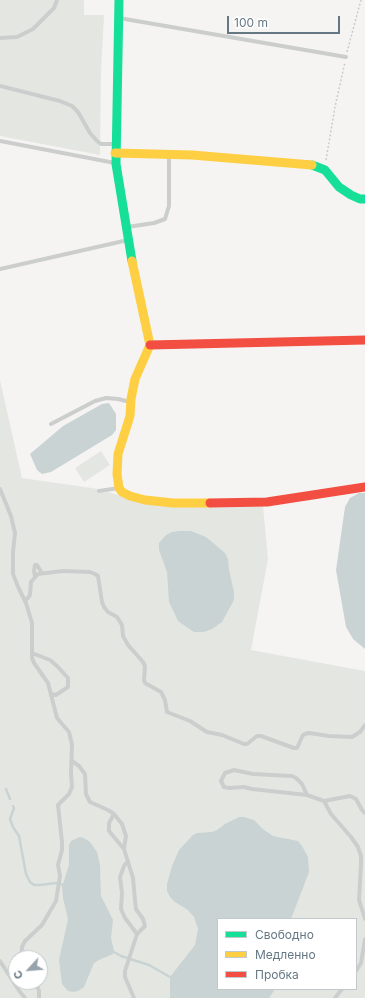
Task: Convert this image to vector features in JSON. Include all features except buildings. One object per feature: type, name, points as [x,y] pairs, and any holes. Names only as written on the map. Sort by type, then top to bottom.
[{"type":"street","points":[[119,0],[115,149],[116,164],[128,240],[150,345],[135,379],[130,402],[130,416],[118,454],[116,474],[119,488],[122,492],[130,496],[145,500],[181,503],[267,502],[365,487]]},
{"type":"street","points":[[115,149],[169,155],[309,164],[324,170],[339,187],[351,195],[365,200]]},
{"type":"street","points":[[150,345],[365,340]]},
{"type":"lane","points":[[0,38],[16,37],[26,34],[54,8],[57,0]]},
{"type":"lane","points":[[119,18],[346,57]]},
{"type":"lane","points":[[0,86],[60,101],[72,106],[78,112],[90,133],[100,144],[115,149]]},
{"type":"lane","points":[[0,141],[116,164]]},
{"type":"lane","points":[[126,227],[154,223],[165,219],[168,206],[169,155]]},
{"type":"lane","points":[[0,269],[128,240]]},
{"type":"lane","points":[[51,424],[95,401],[106,398],[130,402]]},
{"type":"lane","points":[[99,491],[119,488]]},
{"type":"lane","points":[[0,489],[15,533],[13,574],[24,599],[33,628],[32,653],[34,663],[48,683],[58,718],[71,736],[72,787],[58,805],[62,842],[62,850],[58,865],[60,876],[58,892],[54,907],[42,925],[25,941],[22,950]]},
{"type":"lane","points":[[35,576],[35,565],[37,565],[42,573]]},
{"type":"lane","points":[[24,599],[27,599],[30,595],[31,582],[35,576],[42,573],[45,574],[63,571],[90,572],[98,576],[104,607],[108,612],[117,617],[122,625],[123,636],[128,645],[143,662],[145,666],[145,683],[161,692],[165,700],[167,712],[190,721],[207,732],[244,744],[247,744],[257,736],[261,736],[297,748],[303,735],[305,734],[352,736],[360,732],[365,725]]},
{"type":"lane","points":[[32,653],[50,660],[68,678],[68,687],[56,695],[52,694]]},
{"type":"lane","points":[[72,761],[85,774],[86,794],[90,802],[114,814],[124,828],[126,836],[124,849]]},
{"type":"lane","points":[[307,795],[302,784],[292,776],[252,774],[234,770],[225,773],[221,781],[224,787],[229,788],[244,787],[307,795],[324,801],[343,797],[354,797],[365,813]]},
{"type":"lane","points":[[324,801],[331,814],[352,837],[358,847],[362,864],[359,900],[365,919]]},
{"type":"lane","points":[[114,814],[108,823],[109,831],[124,849],[133,878],[136,909],[143,919],[145,926],[136,934],[125,968],[125,976],[133,992],[134,998]]},
{"type":"lane","points":[[128,861],[124,866],[120,877],[122,893],[121,909],[125,918],[136,934]]},
{"type":"lane","points":[[357,969],[361,963],[365,938]]},
{"type":"lane","points":[[0,961],[25,998]]},
{"type":"path","points":[[324,170],[335,107],[361,0]]},
{"type":"shaded area","points":[[0,0],[84,0],[84,15],[104,15],[101,73],[100,155],[0,136]]},
{"type":"shaded area","points":[[0,380],[22,478],[99,489],[99,493],[108,492],[145,503],[263,506],[268,559],[251,650],[365,671],[365,998],[0,998]]},
{"type":"shaded area","points":[[109,403],[116,414],[116,430],[112,435],[51,472],[42,474],[37,470],[30,454],[63,426],[102,404]]},
{"type":"shaded area","points":[[101,451],[110,465],[84,482],[75,468]]},
{"type":"shaded area","points":[[359,493],[365,493],[365,649],[353,639],[346,627],[336,570],[345,507],[350,498]]},
{"type":"shaded area","points":[[179,531],[191,531],[206,537],[225,553],[228,559],[234,600],[222,622],[212,629],[204,632],[194,632],[178,621],[169,602],[167,572],[159,550],[159,543],[166,535]]},
{"type":"shaded area","points":[[239,817],[254,820],[264,830],[273,836],[298,841],[308,857],[309,872],[291,918],[217,918],[217,990],[274,990],[269,998],[170,998],[170,977],[195,945],[198,929],[194,917],[188,910],[175,902],[167,891],[167,884],[172,866],[179,850],[193,835],[197,833],[212,832]]},
{"type":"shaded area","points":[[80,837],[90,842],[97,852],[100,865],[101,896],[113,920],[111,938],[114,951],[113,954],[94,963],[84,987],[73,992],[68,991],[62,984],[59,960],[68,919],[62,887],[69,865],[69,845],[71,841]]},
{"type":"waterway","points":[[6,789],[10,799]]},
{"type":"waterway","points":[[13,806],[14,808],[10,819],[19,836],[26,874],[30,882],[34,885],[56,883],[63,885]]},
{"type":"waterway","points":[[114,952],[121,956],[149,965],[170,977]]},
{"type":"traffic: fast","points":[[119,0],[116,164],[132,261]]},
{"type":"traffic: fast","points":[[312,165],[325,170],[339,187],[351,195],[360,199],[365,199]]},
{"type":"traffic: slow","points":[[115,153],[192,155],[312,165]]},
{"type":"traffic: slow","points":[[132,261],[150,345],[135,379],[131,399],[130,416],[118,454],[117,474],[119,488],[122,492],[130,496],[145,500],[173,503],[210,503]]},
{"type":"traffic: jam","points":[[150,345],[365,340]]},
{"type":"traffic: jam","points":[[210,503],[267,502],[365,487]]}]
